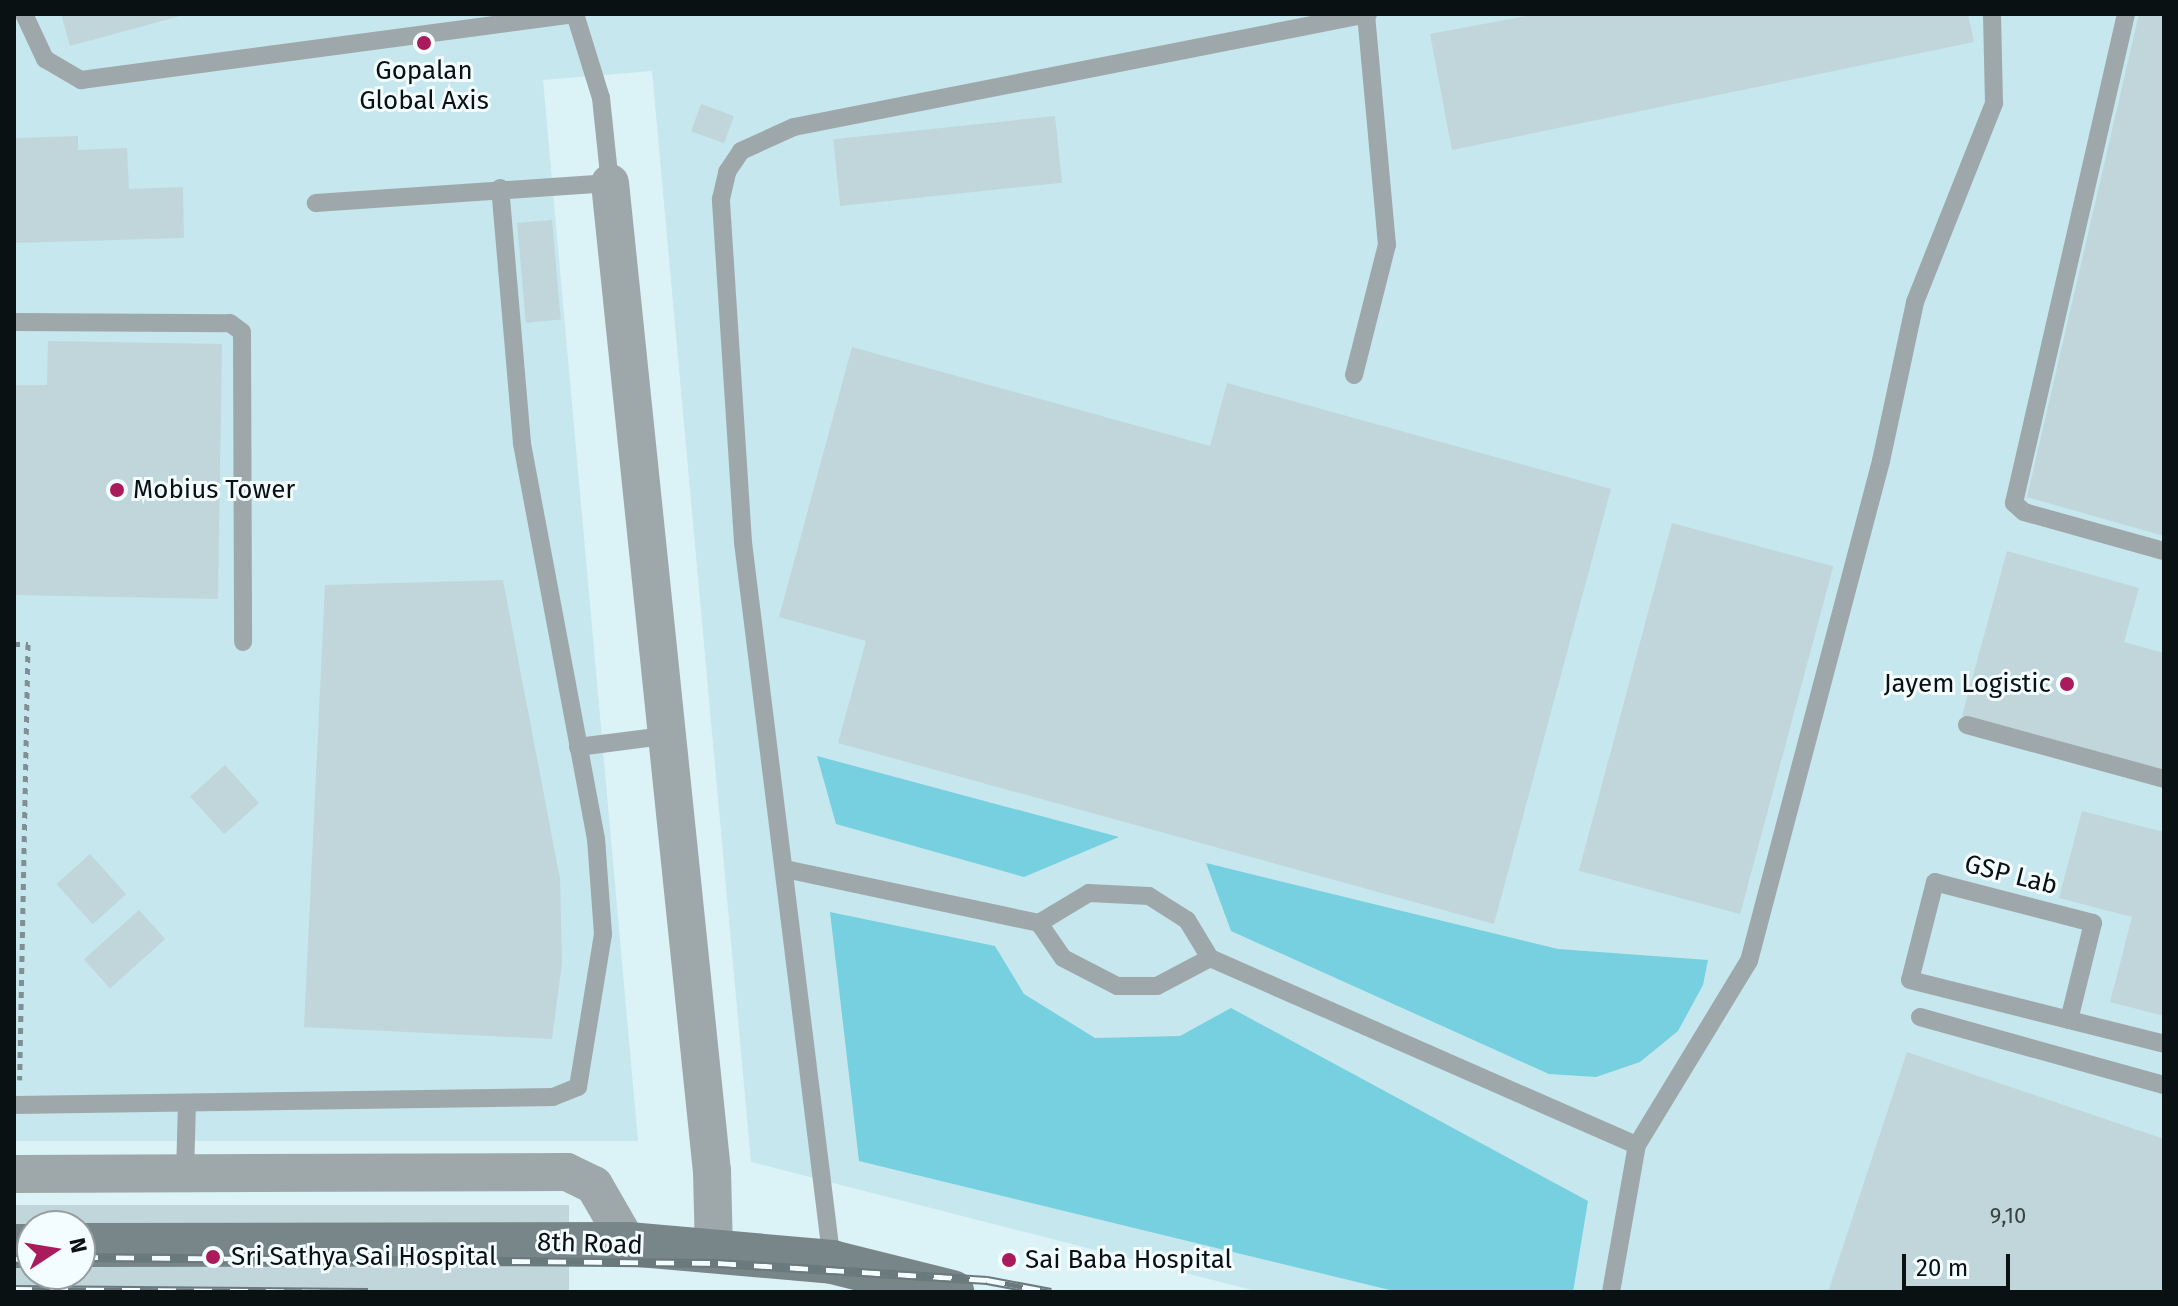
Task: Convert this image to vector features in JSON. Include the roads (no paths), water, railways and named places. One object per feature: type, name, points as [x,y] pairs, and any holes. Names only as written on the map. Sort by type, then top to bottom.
[{"type":"main road","name":"8th Road","points":[[96,1245],[628,1244],[832,1262],[952,1292]]},
{"type":"street","points":[[610,183],[664,736],[712,1171],[714,1253]]},
{"type":"street","points":[[14,1174],[567,1172],[594,1185],[628,1244]]},
{"type":"lane","points":[[24,14],[45,59],[81,80],[575,14],[601,98],[610,183],[500,188],[316,203]]},
{"type":"lane","points":[[832,1262],[743,542],[721,199],[727,172],[741,151],[794,127],[1367,14],[1387,245],[1354,375]]},
{"type":"lane","points":[[1611,1292],[1637,1145],[1749,961],[1881,461],[1915,302],[1994,103],[1992,14]]},
{"type":"lane","points":[[2126,14],[2014,503],[2024,512],[2164,551]]},
{"type":"lane","points":[[17,1105],[553,1097],[578,1087],[603,934],[578,747],[522,443],[500,188]]},
{"type":"lane","points":[[14,322],[230,323],[242,332],[243,642]]},
{"type":"lane","points":[[1967,725],[2164,779]]},
{"type":"lane","points":[[578,747],[664,736]]},
{"type":"lane","points":[[785,869],[1039,923],[1063,958],[1117,986],[1167,983],[1210,958]]},
{"type":"lane","name":"GSP Lab","points":[[2069,1020],[2093,923],[1935,882],[1910,980],[2164,1044]]},
{"type":"lane","points":[[1039,923],[1070,899],[1127,891],[1187,920],[1210,958],[1637,1145]]},
{"type":"lane","points":[[1920,1017],[2164,1085]]},
{"type":"lane","points":[[185,1174],[187,1103]]},
{"type":"railway","points":[[96,1257],[718,1263],[987,1280],[1051,1292]]},
{"type":"railway","points":[[14,1289],[368,1292]]},
{"type":"place","name":"Gopalan Global Axis","points":[[424,43]]},
{"type":"place","name":"Mobius Tower","points":[[117,490]]},
{"type":"place","name":"Jayem Logistic","points":[[2067,684]]},
{"type":"place","name":"Sri Sathya Sai Hospital","points":[[213,1257]]},
{"type":"place","name":"Sai Baba Hospital","points":[[1009,1260]]}]
